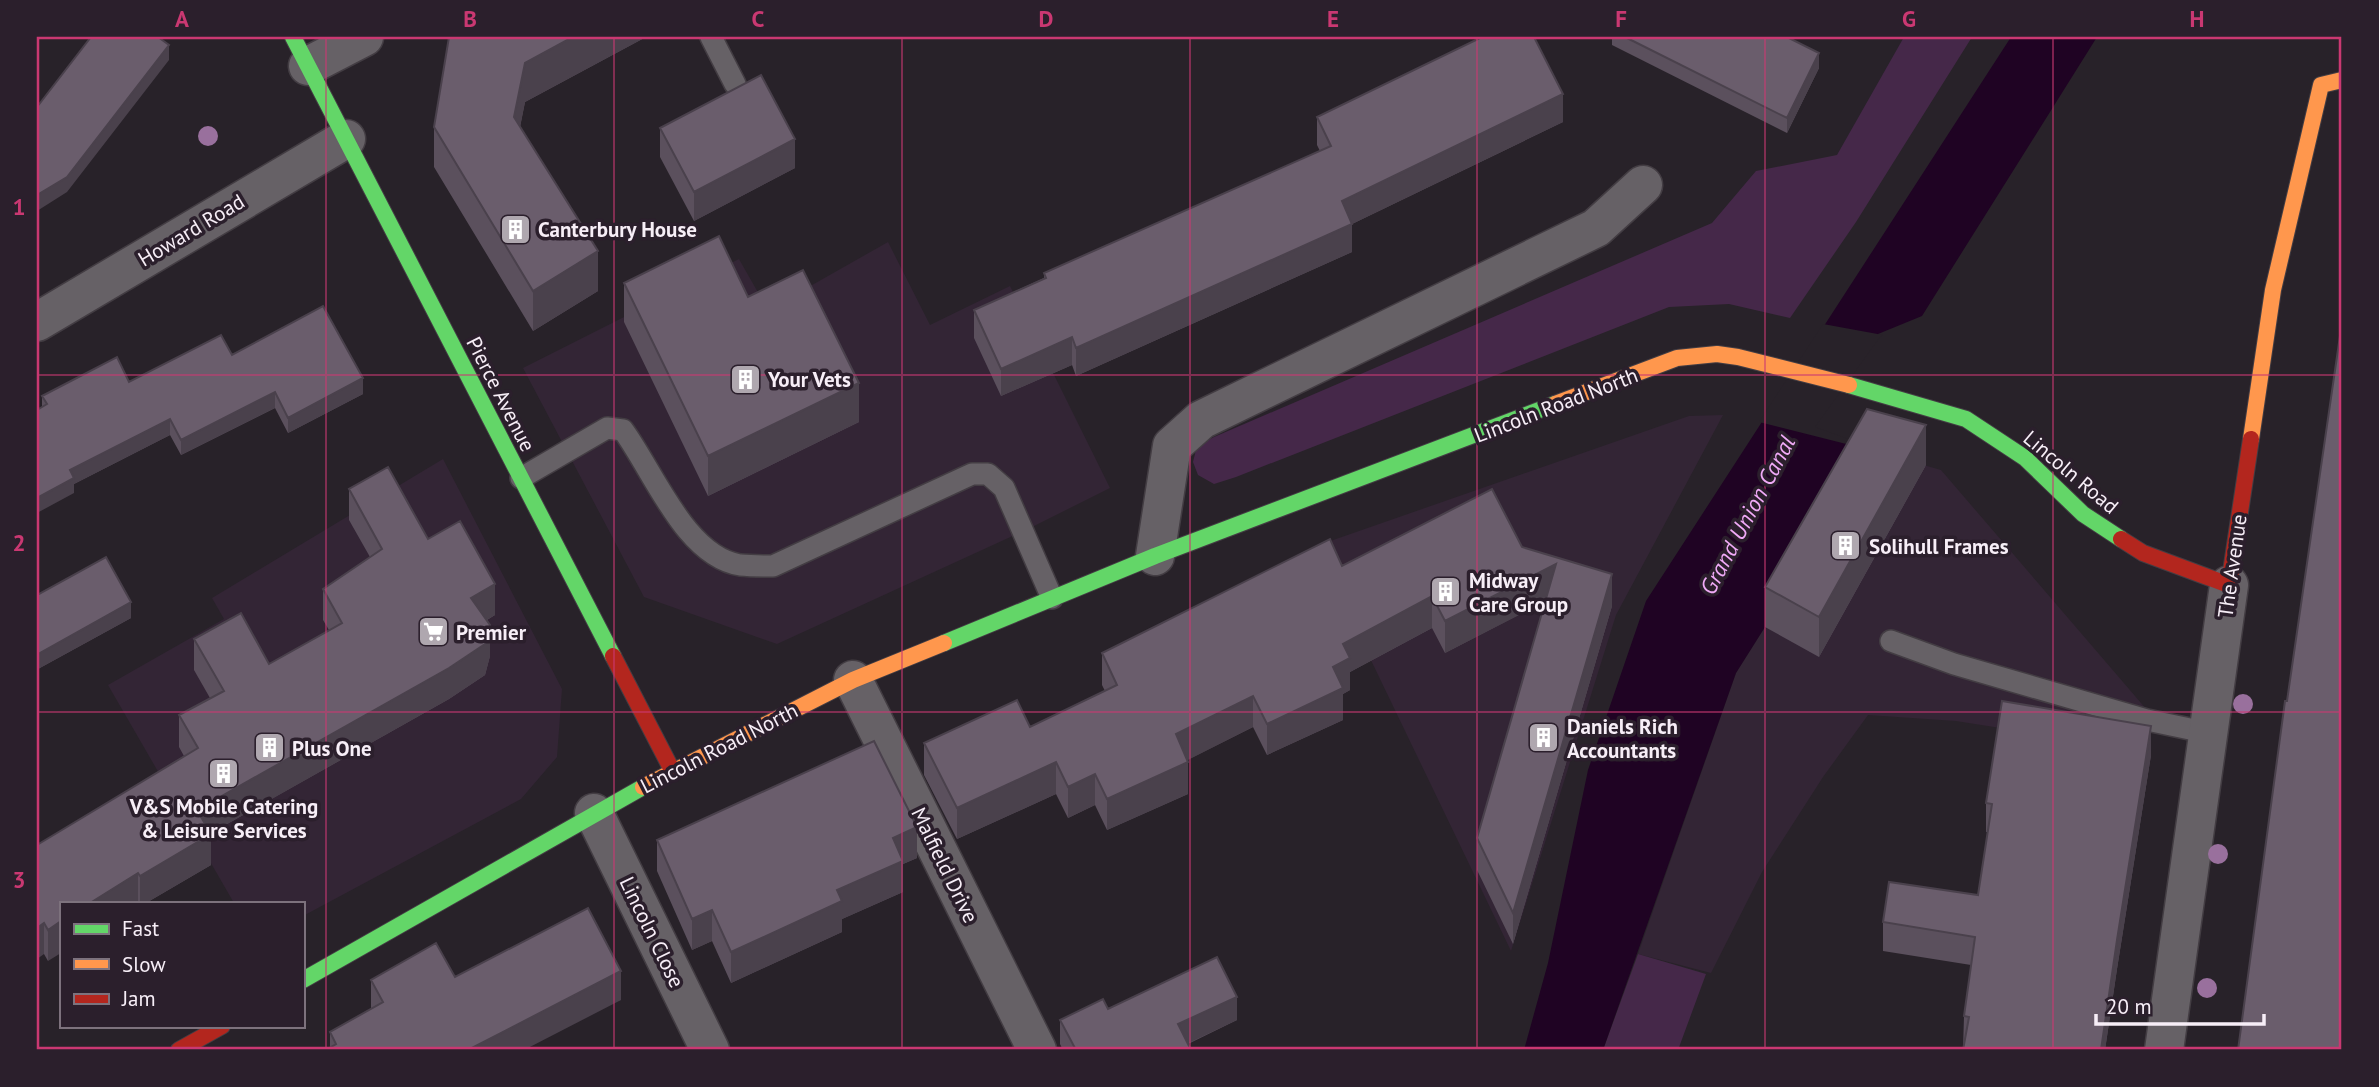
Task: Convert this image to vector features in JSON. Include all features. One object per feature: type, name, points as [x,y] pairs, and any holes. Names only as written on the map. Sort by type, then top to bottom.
[{"type":"street","points":[[300,51],[364,37]]},
{"type":"street","name":"Pierce Avenue","points":[[300,51],[672,770]]},
{"type":"street","name":"The Avenue","points":[[2164,1050],[2273,290],[2321,85],[2342,80]]},
{"type":"street","name":"Howard Road","points":[[37,322],[346,139]]},
{"type":"street","points":[[1156,556],[1172,446],[1201,420],[1595,228],[1643,184]]},
{"type":"street","name":"Lincoln Road North","points":[[304,979],[672,770],[853,680],[1156,556],[1677,358],[1717,354],[1818,376],[1966,419]]},
{"type":"street","name":"Lincoln Road","points":[[1966,419],[2025,458],[2083,514],[2143,553],[2230,585]]},
{"type":"street","name":"Malfield Drive","points":[[853,680],[1037,1050]]},
{"type":"street","name":"Lincoln Close","points":[[594,813],[710,1050]]},
{"type":"street","points":[[179,1050],[218,1028]]},
{"type":"lane","points":[[711,37],[735,84]]},
{"type":"lane","points":[[521,478],[607,428],[623,430],[639,451],[685,529],[705,549],[738,565],[773,566],[972,474],[988,474],[1003,488],[1052,598]]},
{"type":"lane","points":[[1891,641],[1954,664],[2147,720],[2209,733]]},
{"type":"shaded area","points":[[1904,37],[1972,37],[1856,222],[1790,318],[1729,304],[1669,307],[1236,477],[1214,484],[1198,475],[1193,462],[1197,446],[1214,437],[1712,223],[1756,171],[1837,155]]},
{"type":"shaded area","points":[[888,242],[930,325],[1010,286],[1110,488],[1032,527],[777,644],[644,597],[523,368],[739,259],[768,310]]},
{"type":"shaded area","points":[[1723,415],[1616,615],[1511,951],[1316,546],[1689,416]]},
{"type":"shaded area","points":[[1867,449],[1941,470],[2147,710],[2146,751],[1956,721],[1868,715],[1823,777],[1762,872],[1711,973],[1638,954],[1736,673]]},
{"type":"shaded area","points":[[443,459],[562,689],[557,757],[521,799],[304,915],[304,902],[233,902],[108,685],[224,619],[212,598]]},
{"type":"shaded area","points":[[1638,954],[1706,974],[1678,1050],[1603,1050]]},
{"type":"water","name":"Grand Union Canal","points":[[2011,37],[2097,37],[1922,316],[1878,334],[1810,428],[1867,449],[1736,673],[1603,1050],[1524,1050],[1548,963],[1588,770],[1646,601]]},
{"type":"pier","points":[[1823,324],[1883,335],[1815,427],[1868,446],[1870,450],[1759,422]]},
{"type":"building","points":[[91,37],[158,37],[169,45],[67,177],[37,195],[37,107]]},
{"type":"building","name":"Canterbury House","points":[[449,37],[573,37],[525,63],[514,117],[598,251],[533,291],[434,127]]},
{"type":"building","points":[[1482,37],[1534,37],[1563,94],[1342,201],[1352,224],[1076,348],[1072,337],[1001,369],[974,310],[1046,278],[1044,273],[1331,146],[1317,117]]},
{"type":"building","points":[[1625,37],[1787,37],[1819,53],[1787,118]]},
{"type":"building","points":[[761,75],[795,139],[694,192],[660,128]]},
{"type":"building","name":"Your Vets","points":[[719,236],[748,297],[803,270],[859,383],[708,456],[624,283]]},
{"type":"building","points":[[323,306],[363,378],[288,418],[275,392],[181,440],[170,419],[70,470],[74,478],[37,498],[37,410],[47,404],[42,396],[117,357],[129,382],[221,335],[232,355]]},
{"type":"building","points":[[2342,322],[2342,1050],[2238,1050],[2285,701]]},
{"type":"building","points":[[1867,409],[1926,425],[1819,617],[1765,587]]},
{"type":"building","points":[[388,467],[428,539],[460,521],[495,584],[471,598],[490,625],[485,644],[449,668],[197,810],[211,834],[140,876],[138,873],[92,902],[60,902],[60,922],[48,930],[44,923],[37,928],[37,845],[198,748],[179,715],[224,691],[194,639],[241,613],[269,664],[342,623],[323,589],[382,549],[349,489]]},
{"type":"building","points":[[1492,489],[1522,547],[1612,574],[1513,913],[1477,838],[1556,564],[1445,621],[1432,596],[1343,644],[1350,658],[1333,667],[1343,688],[1267,724],[1253,696],[1176,734],[1188,762],[1107,799],[1095,774],[1068,787],[1056,762],[957,808],[924,743],[1017,700],[1030,727],[1117,685],[1102,653],[1330,539],[1342,566]]},
{"type":"building","points":[[106,557],[131,602],[38,654],[37,595]]},
{"type":"building","points":[[2002,701],[2151,726],[2101,1050],[1963,1050],[1969,1017],[1964,1016],[1975,937],[1883,922],[1889,882],[1978,895],[1992,804],[1986,803]]},
{"type":"building","points":[[874,741],[917,827],[893,838],[903,861],[837,890],[842,901],[731,952],[712,910],[692,919],[657,840]]},
{"type":"building","points":[[588,908],[621,971],[468,1050],[326,1050],[336,1044],[330,1032],[383,1002],[371,980],[436,943],[455,977]]},
{"type":"building","points":[[1217,957],[1237,997],[1178,1024],[1191,1050],[1076,1050],[1060,1020],[1103,999],[1108,1009]]},
{"type":"traffic: fast","points":[[293,37],[613,656]]},
{"type":"traffic: fast","points":[[1849,385],[1966,419],[2025,458],[2083,514],[2121,539]]},
{"type":"traffic: fast","points":[[944,643],[1155,556],[1555,404]]},
{"type":"traffic: fast","points":[[304,979],[643,787]]},
{"type":"traffic: slow","points":[[2251,439],[2273,290],[2321,85],[2342,80]]},
{"type":"traffic: slow","points":[[1555,404],[1677,358],[1717,354],[1849,385]]},
{"type":"traffic: slow","points":[[643,787],[853,680],[944,643]]},
{"type":"traffic: jam","points":[[2121,539],[2143,553],[2229,585],[2251,439]]},
{"type":"traffic: jam","points":[[613,656],[672,770]]},
{"type":"traffic: jam","points":[[179,1050],[218,1028]]},
{"type":"place","name":"Canterbury House","points":[[515,229]]},
{"type":"place","name":"Your Vets","points":[[745,379]]},
{"type":"place","name":"Solihull Frames","points":[[1846,546]]},
{"type":"place","name":"Midway Care Group","points":[[1446,592]]},
{"type":"place","name":"Premier","points":[[433,632]]},
{"type":"place","name":"Daniels Rich Accountants","points":[[1544,738]]},
{"type":"place","name":"Plus One","points":[[269,748]]},
{"type":"place","name":"V&S Mobile Catering & Leisure Services","points":[[224,774]]}]
